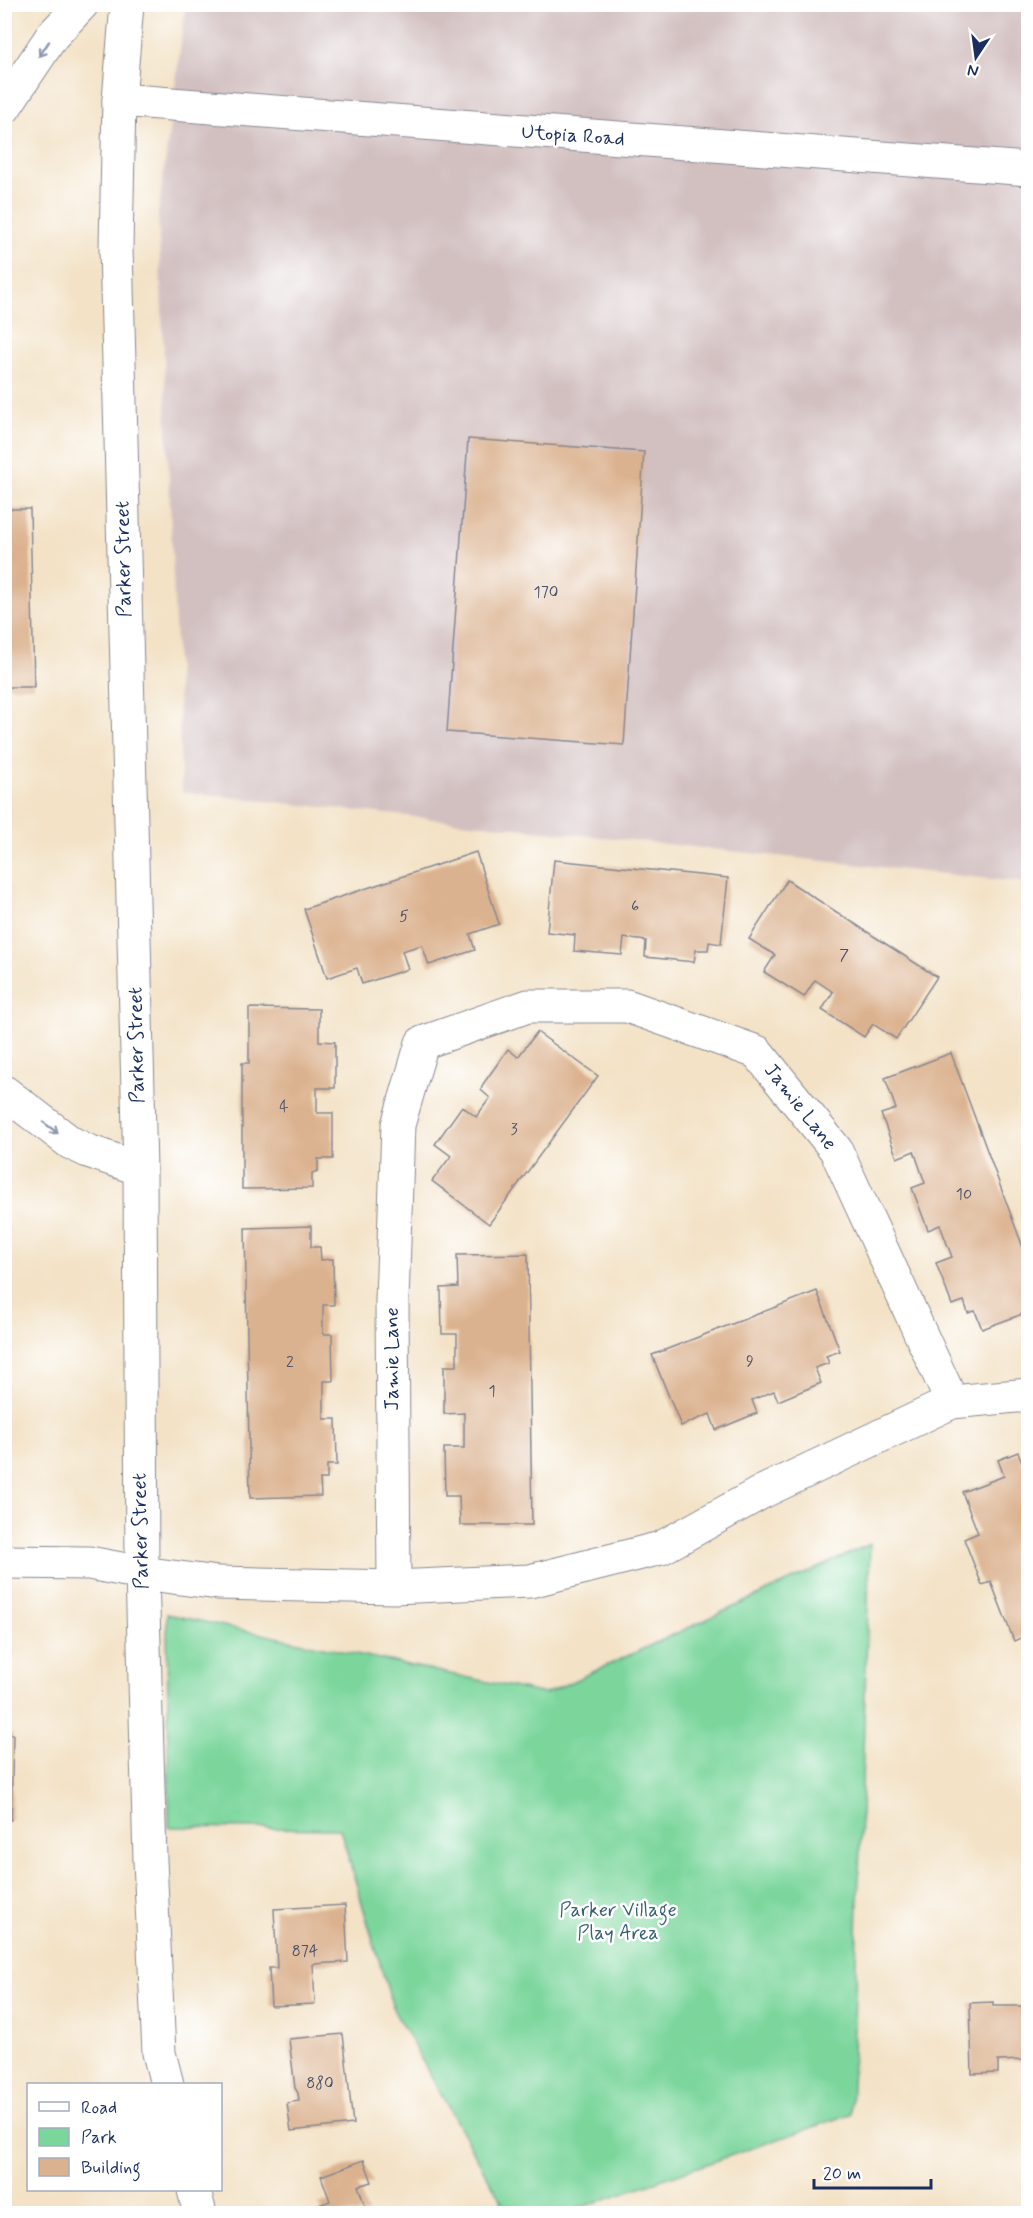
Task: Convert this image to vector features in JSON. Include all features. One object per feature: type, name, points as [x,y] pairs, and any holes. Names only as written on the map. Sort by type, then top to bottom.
[{"type":"street","points":[[4,108],[52,36],[82,4]]},
{"type":"street","name":"Parker Street","points":[[127,4],[119,100],[116,248],[140,1169],[142,1573],[149,1848],[158,2042],[166,2083]]},
{"type":"street","name":"Utopia Road","points":[[119,100],[1029,169]]},
{"type":"street","name":"Jamie Lane","points":[[394,1587],[392,1301],[398,1125],[422,1043],[528,1006],[627,1006],[757,1052],[836,1150],[952,1402]]},
{"type":"street","points":[[4,1092],[71,1143],[140,1169]]},
{"type":"street","points":[[4,1562],[89,1563],[218,1583],[394,1587],[530,1581],[661,1548],[762,1492],[952,1402],[1029,1395]]},
{"type":"street","points":[[194,2191],[200,2214]]},
{"type":"shaded area","points":[[186,5],[1028,5],[1028,883],[182,792],[158,214]]},
{"type":"green space","name":"Parker Village Play Area","points":[[870,1544],[851,2114],[565,2213],[508,2213],[394,2011],[340,1829],[169,1827],[167,1614],[545,1694]]},
{"type":"building","points":[[468,439],[644,452],[624,745],[447,732]]},
{"type":"building","points":[[4,509],[30,509],[34,687],[4,687]]},
{"type":"building","points":[[476,852],[499,924],[470,934],[475,950],[429,965],[422,945],[402,951],[408,969],[362,984],[357,968],[327,978],[304,909]]},
{"type":"building","points":[[554,860],[728,878],[721,944],[709,942],[708,950],[696,950],[694,962],[645,957],[646,941],[624,938],[622,955],[574,951],[575,935],[547,932]]},
{"type":"building","points":[[787,880],[937,977],[896,1039],[873,1024],[864,1037],[822,1010],[833,992],[815,980],[804,997],[764,972],[775,955],[749,939]]},
{"type":"building","points":[[249,1008],[319,1009],[319,1041],[335,1042],[335,1088],[317,1088],[317,1113],[333,1113],[333,1159],[318,1159],[318,1171],[312,1173],[312,1188],[242,1189],[242,1063],[249,1063]]},
{"type":"building","points":[[537,1032],[598,1076],[489,1224],[432,1181],[451,1156],[435,1144],[462,1106],[476,1117],[490,1098],[481,1090],[483,1084],[508,1049],[518,1057]]},
{"type":"building","points":[[951,1053],[1028,1261],[1028,1312],[982,1329],[975,1311],[968,1313],[964,1301],[952,1305],[936,1263],[952,1257],[940,1225],[928,1230],[912,1188],[925,1183],[914,1151],[897,1158],[881,1114],[896,1109],[885,1078]]},
{"type":"building","points":[[311,1226],[311,1247],[320,1247],[321,1260],[333,1259],[334,1305],[323,1305],[323,1334],[332,1334],[333,1381],[324,1381],[324,1419],[336,1419],[337,1465],[327,1465],[327,1479],[320,1479],[321,1496],[250,1498],[245,1228]]},
{"type":"building","points":[[528,1254],[532,1525],[460,1525],[459,1496],[445,1496],[444,1448],[464,1448],[464,1413],[444,1414],[444,1366],[457,1366],[457,1334],[442,1334],[441,1288],[458,1287],[457,1255]]},
{"type":"building","points":[[817,1291],[840,1351],[826,1356],[829,1363],[815,1368],[821,1383],[778,1401],[774,1391],[752,1400],[757,1413],[716,1430],[710,1414],[681,1426],[652,1355]]},
{"type":"building","points":[[1018,1452],[1028,1478],[1028,1635],[1014,1641],[991,1582],[982,1585],[964,1539],[978,1533],[962,1492],[1004,1476],[998,1460]]},
{"type":"building","points":[[4,1734],[13,1734],[11,1820],[4,1820]]},
{"type":"building","points":[[345,1905],[348,1962],[313,1964],[315,2004],[271,2006],[269,1968],[277,1968],[274,1909]]},
{"type":"building","points":[[993,2002],[993,2006],[1028,2006],[1028,2060],[998,2061],[998,2073],[972,2074],[970,2003]]},
{"type":"building","points":[[343,2034],[353,2124],[291,2131],[287,2103],[299,2101],[295,2088],[289,2039]]},
{"type":"building","points":[[364,2160],[372,2182],[358,2186],[368,2214],[323,2214],[319,2205],[330,2201],[321,2176]]}]
